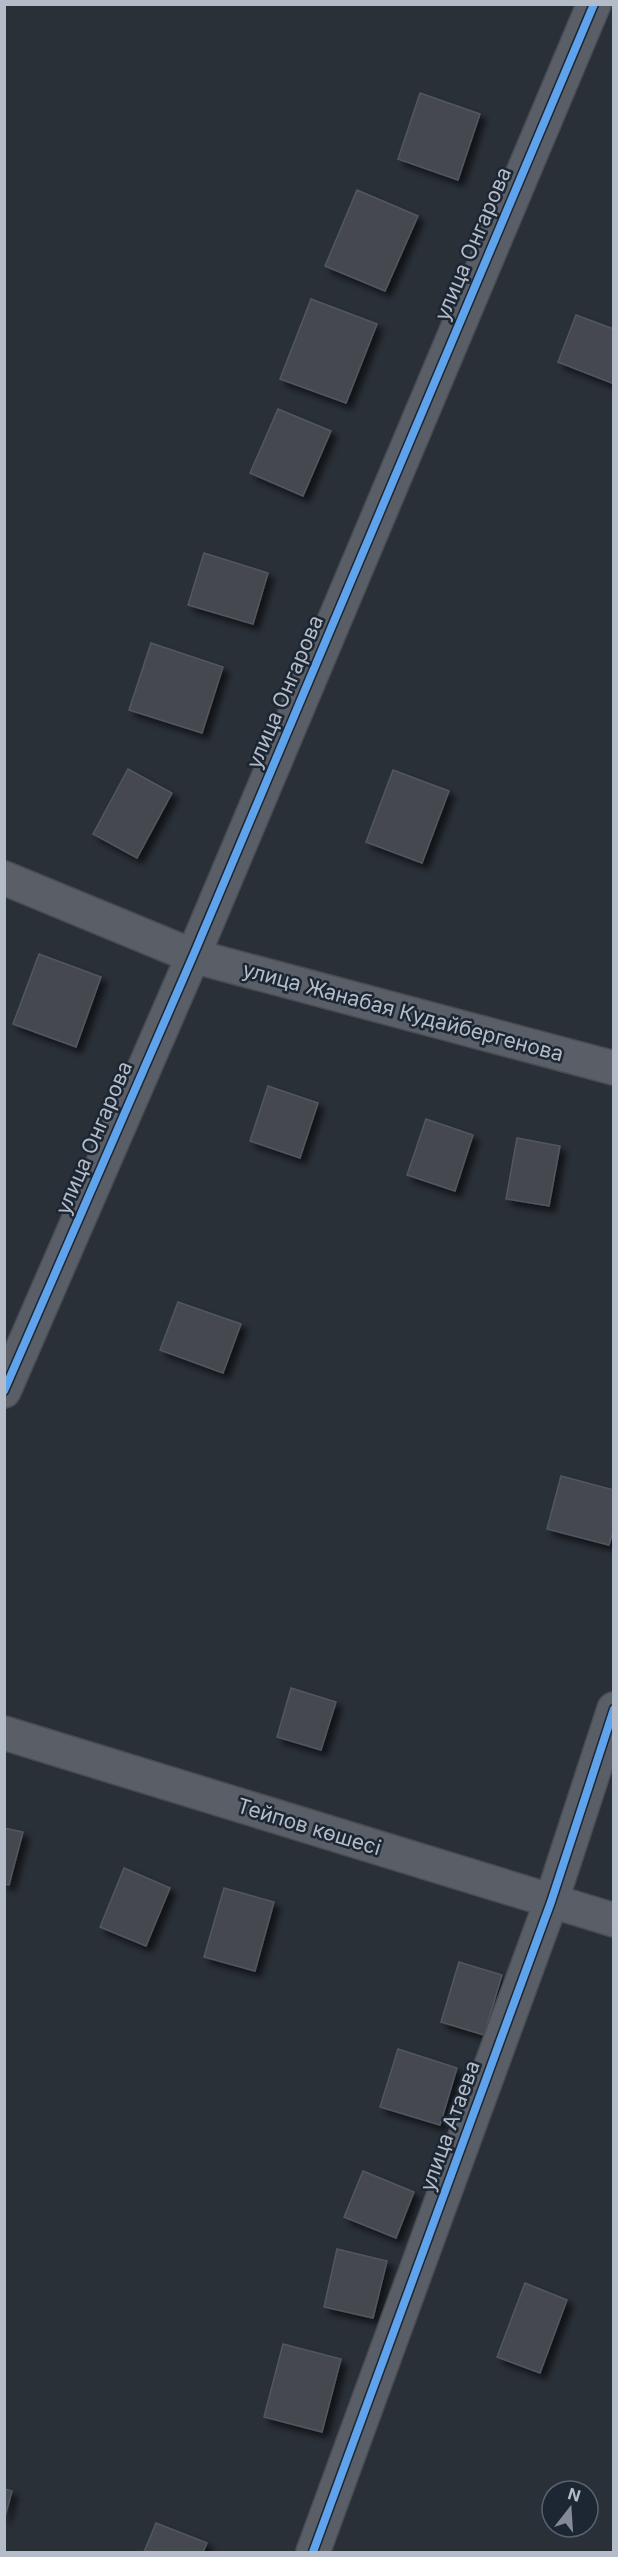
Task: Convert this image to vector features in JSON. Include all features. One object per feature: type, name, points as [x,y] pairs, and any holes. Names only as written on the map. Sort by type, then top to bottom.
[{"type":"street","name":"улица Онгарова","points":[[4,1391],[13,1347],[193,956],[594,4]]},
{"type":"street","name":"улица Жанабая Кудайбергенова","points":[[4,878],[193,956],[614,1068]]},
{"type":"street","name":"улица Атаева","points":[[313,2553],[551,1902],[614,1710]]},
{"type":"street","name":"Тейпов көшесі","points":[[4,1733],[614,1920]]},
{"type":"building","points":[[420,93],[480,114],[458,180],[398,159]]},
{"type":"building","points":[[357,190],[418,216],[385,291],[325,266]]},
{"type":"building","points":[[311,299],[377,324],[346,403],[280,379]]},
{"type":"building","points":[[576,315],[614,329],[614,384],[558,362]]},
{"type":"building","points":[[278,409],[331,431],[303,496],[250,473]]},
{"type":"building","points":[[204,553],[268,573],[253,624],[188,605]]},
{"type":"building","points":[[151,643],[223,667],[202,733],[129,710]]},
{"type":"building","points":[[128,769],[172,793],[137,858],[93,834]]},
{"type":"building","points":[[393,770],[449,791],[422,863],[366,842]]},
{"type":"building","points":[[39,954],[101,977],[76,1047],[13,1024]]},
{"type":"building","points":[[268,1086],[318,1103],[300,1158],[250,1141]]},
{"type":"building","points":[[426,1119],[473,1135],[455,1191],[407,1175]]},
{"type":"building","points":[[517,1138],[560,1146],[549,1206],[506,1199]]},
{"type":"building","points":[[178,1302],[241,1324],[223,1373],[160,1350]]},
{"type":"building","points":[[561,1476],[614,1490],[614,1528],[609,1545],[547,1529]]},
{"type":"building","points":[[291,1688],[336,1702],[321,1750],[277,1737]]},
{"type":"building","points":[[4,1828],[23,1832],[9,1885],[4,1884]]},
{"type":"building","points":[[124,1868],[170,1888],[146,1946],[100,1927]]},
{"type":"building","points":[[224,1888],[274,1902],[255,1971],[204,1957]]},
{"type":"building","points":[[459,1962],[502,1975],[484,2035],[441,2022]]},
{"type":"building","points":[[398,2049],[457,2068],[440,2125],[380,2107]]},
{"type":"building","points":[[363,2171],[414,2192],[396,2238],[344,2217]]},
{"type":"building","points":[[337,2249],[387,2261],[373,2318],[324,2307]]},
{"type":"building","points":[[525,2283],[567,2300],[540,2373],[497,2357]]},
{"type":"building","points":[[283,2344],[341,2359],[322,2432],[264,2417]]},
{"type":"building","points":[[4,2489],[12,2491],[4,2520]]},
{"type":"building","points":[[156,2523],[207,2543],[203,2552],[144,2552]]},
{"type":"cycle path","points":[[4,1391],[193,956],[594,4]]},
{"type":"cycle path","points":[[313,2552],[551,1902],[614,1709]]}]
